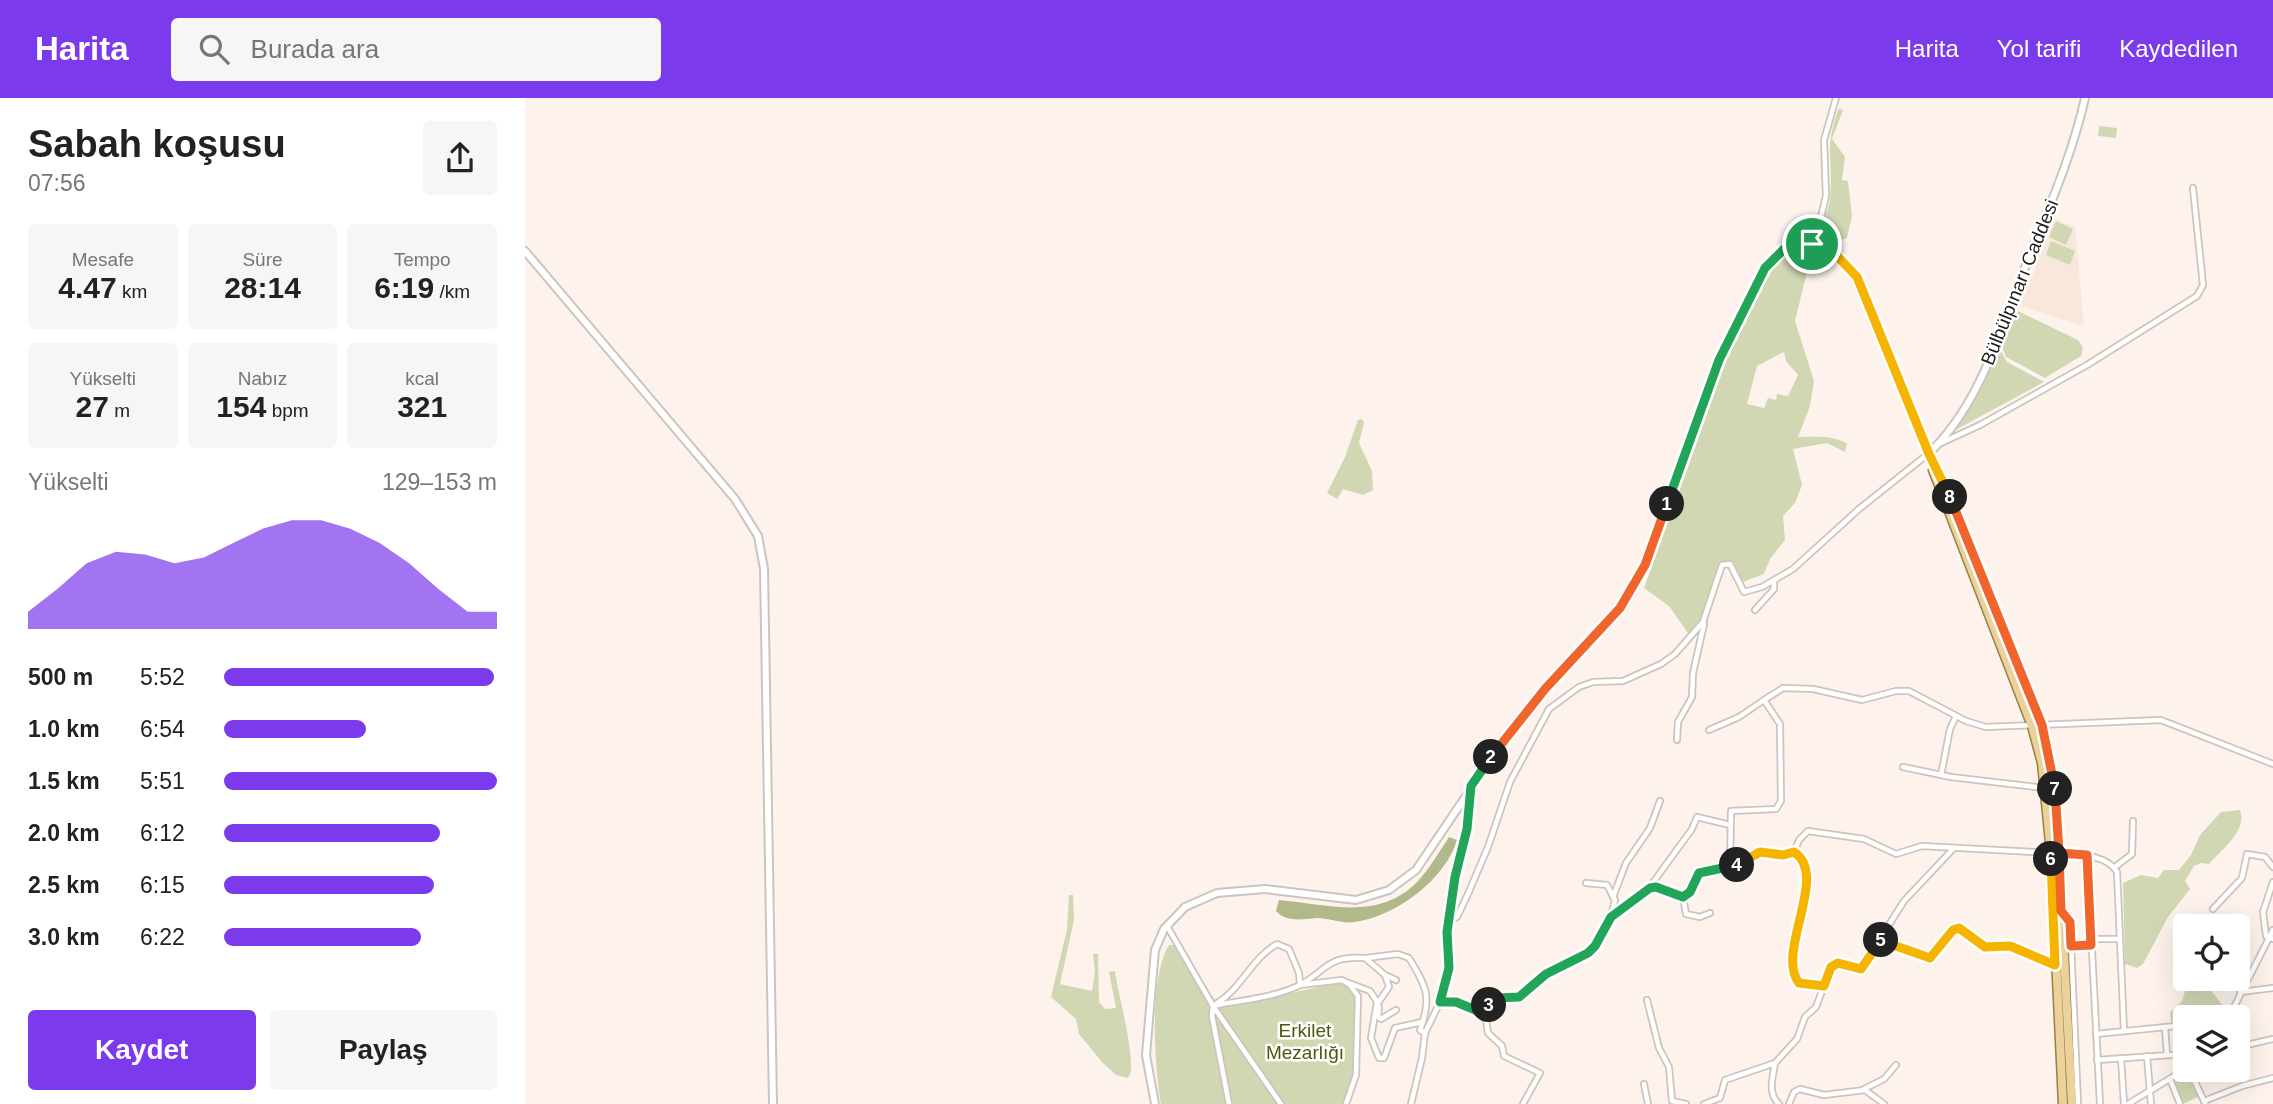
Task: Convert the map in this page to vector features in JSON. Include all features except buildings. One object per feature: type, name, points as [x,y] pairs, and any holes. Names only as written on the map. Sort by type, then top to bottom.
[{"type":"main road","points":[[1929,454],[1979,594],[2037,725],[2055,786],[2055,965],[2063,1104]]},
{"type":"main road","points":[[2037,725],[2061,911],[2072,1104]]},
{"type":"street","points":[[1814,245],[1826,196],[1824,139],[1836,98]]},
{"type":"street","name":"Bülbülpınarı Caddesi","points":[[1929,454],[1941,443],[1974,390],[1999,335],[2065,168],[2085,98]]},
{"type":"street","points":[[1941,443],[1980,425],[2087,365],[2199,294],[2203,285],[2193,188]]},
{"type":"street","points":[[1155,1104],[1146,1049],[1155,950],[1167,926],[1191,904],[1231,890],[1265,889],[1350,901],[1389,890],[1409,877],[1428,855],[1471,786],[1521,716],[1611,620],[1627,598],[1649,554],[1711,379],[1743,309],[1776,255],[1793,245],[1814,245],[1840,258],[1857,277],[1929,454],[1848,518],[1798,565],[1774,581],[1744,592],[1730,564],[1724,564],[1715,579],[1693,678],[1692,697],[1678,722],[1677,740]]},
{"type":"street","points":[[525,251],[735,499],[750,520],[762,550],[773,1104]]},
{"type":"street","points":[[1755,610],[1774,589],[1774,581]]},
{"type":"street","points":[[1449,921],[1457,917],[1468,894],[1488,847],[1510,782],[1552,705],[1586,684],[1620,681],[1661,664],[1691,639],[1705,617]]},
{"type":"street","points":[[1709,730],[1739,717],[1783,688],[1813,689],[1862,700],[1905,690],[1922,695],[1957,716],[1986,727],[2166,720],[2273,764]]},
{"type":"street","points":[[1730,867],[1730,825],[1733,809],[1776,809],[1781,801],[1780,724],[1764,700]]},
{"type":"street","points":[[1941,775],[1949,729],[1957,716]]},
{"type":"street","points":[[1903,767],[1941,775],[2045,788]]},
{"type":"street","points":[[1411,1104],[1425,1033],[1440,1002],[1450,963],[1449,921],[1455,877],[1467,829],[1471,786]]},
{"type":"street","points":[[1524,1104],[1540,1073],[1504,1056],[1502,1046],[1488,1033],[1485,1014],[1495,999],[1519,997],[1546,974],[1588,953],[1595,946],[1611,917],[1613,897],[1626,863],[1650,828],[1660,801]]},
{"type":"street","points":[[1648,890],[1692,829],[1697,817],[1730,825]]},
{"type":"street","points":[[2115,867],[2131,854],[2133,821]]},
{"type":"street","points":[[1794,852],[1800,838],[1808,831],[1864,839],[1896,854],[1921,846],[2055,853],[2087,855],[2115,867],[2118,876],[2124,1031]]},
{"type":"street","points":[[1704,1104],[1720,1098],[1725,1080],[1775,1063],[1797,1039],[1805,1017],[1815,1009],[1831,967],[1835,964],[1861,969],[1885,936],[1904,901],[1954,849]]},
{"type":"street","points":[[1683,897],[1690,892],[1699,873],[1744,864],[1760,852],[1783,855],[1794,852]]},
{"type":"street","points":[[1794,852],[1804,863],[1806,880],[1796,933],[1796,981],[1824,986]]},
{"type":"street","points":[[2087,855],[2100,1104]]},
{"type":"street","points":[[2213,909],[2242,878],[2247,855],[2265,857],[2273,867]]},
{"type":"street","points":[[2270,939],[2263,912],[2273,882]]},
{"type":"street","points":[[1586,883],[1607,885],[1613,897]]},
{"type":"street","points":[[1611,917],[1655,887],[1683,897]]},
{"type":"street","points":[[1683,897],[1686,914],[1702,917],[1710,913]]},
{"type":"street","points":[[2061,911],[2070,922],[2078,1104]]},
{"type":"street","points":[[1167,926],[1213,1006],[1280,1104]]},
{"type":"street","points":[[1885,936],[1896,946],[1930,958],[1953,930],[1959,928],[1985,947],[2010,946],[2055,965]]},
{"type":"street","points":[[2234,1005],[2273,930]]},
{"type":"street","points":[[2071,946],[2120,939]]},
{"type":"street","points":[[1213,1006],[1234,990],[1258,956],[1277,944],[1289,949],[1299,973],[1300,985]]},
{"type":"street","points":[[1300,985],[1334,960],[1398,954],[1409,958],[1427,994],[1427,1009],[1420,1030],[1425,1033]]},
{"type":"street","points":[[1366,958],[1385,975],[1396,980]]},
{"type":"street","points":[[1385,975],[1389,987],[1378,1002],[1371,1038],[1379,1058],[1390,1048],[1395,1028],[1423,1022]]},
{"type":"street","points":[[1213,1006],[1278,993],[1300,985],[1346,982],[1370,991],[1378,1002],[1380,1018],[1396,1010]]},
{"type":"street","points":[[1346,982],[1356,993],[1360,1006],[1356,1074],[1346,1104]]},
{"type":"street","points":[[2239,992],[2273,988]]},
{"type":"street","points":[[1647,1000],[1659,1048],[1669,1067],[1672,1101],[1686,1104]]},
{"type":"street","points":[[1440,1002],[1456,1002],[1485,1014]]},
{"type":"street","points":[[1213,1006],[1229,1104]]},
{"type":"street","points":[[2096,1034],[2173,1026]]},
{"type":"street","points":[[2165,1027],[2167,1055]]},
{"type":"street","points":[[2250,1044],[2273,1039]]},
{"type":"street","points":[[2097,1060],[2173,1055]]},
{"type":"street","points":[[2147,1056],[2151,1104]]},
{"type":"street","points":[[2121,1058],[2126,1104],[2173,1077]]},
{"type":"street","points":[[1775,1063],[1771,1089],[1774,1099],[1780,1104]]},
{"type":"street","points":[[1789,1104],[1794,1092],[1800,1089],[1824,1095],[1863,1090],[1881,1082],[1896,1065]]},
{"type":"street","points":[[2194,1082],[2205,1103],[2242,1086],[2273,1078]]},
{"type":"street","points":[[2170,1079],[2180,1104]]},
{"type":"street","points":[[1644,1084],[1648,1104]]},
{"type":"street","points":[[1863,1090],[1884,1104]]},
{"type":"street","points":[[1769,1104],[1774,1099]]},
{"type":"shaded area","points":[[2055,219],[2075,227],[2084,326],[2020,306]]},
{"type":"green space","points":[[1839,108],[1843,110],[1832,139],[1845,157],[1842,180],[1848,181],[1852,216],[1847,238],[1829,244],[1821,242],[1820,236],[1830,199],[1831,134]]},
{"type":"green space","points":[[2099,126],[2117,128],[2116,138],[2098,136]]},
{"type":"green space","points":[[2056,221],[2073,229],[2066,245],[2049,237]]},
{"type":"green space","points":[[2051,241],[2075,251],[2070,265],[2046,255]]},
{"type":"green space","points":[[1816,252],[1815,260],[1810,260],[1795,321],[1814,381],[1810,406],[1798,437],[1841,440],[1847,443],[1845,452],[1827,443],[1793,449],[1802,485],[1795,503],[1783,516],[1785,540],[1770,559],[1764,574],[1743,582],[1734,563],[1729,561],[1721,565],[1702,616],[1690,636],[1669,606],[1644,588],[1733,342],[1770,270],[1786,257]],"holes":[[[1784,352],[1786,361],[1798,375],[1788,396],[1777,394],[1776,400],[1768,398],[1764,408],[1747,404],[1757,366]]]},
{"type":"green space","points":[[2018,311],[2078,340],[2083,348],[2081,356],[2045,378],[2006,357],[2002,347]]},
{"type":"green space","points":[[2000,349],[2007,362],[2044,382],[1946,435],[1988,362]]},
{"type":"green space","points":[[1362,419],[1364,423],[1359,443],[1372,471],[1373,490],[1363,495],[1343,489],[1337,499],[1327,493],[1345,457],[1358,420]]},
{"type":"green space","points":[[2240,810],[2237,832],[2209,864],[2194,866],[2185,881],[2190,889],[2168,917],[2143,964],[2137,968],[2125,964],[2123,883],[2141,875],[2158,878],[2164,870],[2179,870],[2191,855],[2200,835],[2221,812]]},
{"type":"green space","points":[[1449,837],[1457,840],[1442,869],[1417,894],[1387,912],[1355,922],[1341,922],[1322,918],[1290,919],[1276,911],[1279,900],[1334,907],[1370,906],[1387,902],[1403,894],[1418,881]]},
{"type":"green space","points":[[1069,895],[1073,895],[1074,920],[1060,984],[1092,991],[1095,971],[1093,954],[1098,954],[1099,1002],[1105,1009],[1116,1008],[1109,972],[1115,971],[1131,1059],[1128,1078],[1116,1075],[1102,1062],[1079,1034],[1076,1019],[1051,997],[1067,929]]},
{"type":"green space","name":"Erkilet Mezarlığı","points":[[1169,945],[1175,945],[1221,1008],[1337,983],[1350,985],[1356,996],[1360,1026],[1357,1060],[1346,1104],[1161,1104],[1156,1068],[1156,1000],[1158,978]]},
{"type":"green space","points":[[2185,991],[2211,991],[2222,1005],[2178,1005]]},
{"type":"green space","points":[[2173,1009],[2173,1023],[2171,1023],[2170,1012]]},
{"type":"green space","points":[[2175,1082],[2192,1082],[2200,1096],[2183,1104]]},
{"type":"route","points":[[1812,244],[1793,245],[1776,255],[1765,268],[1743,309],[1711,379],[1649,554],[1627,598],[1611,620],[1562,669],[1521,716],[1471,786],[1467,829],[1455,877],[1447,932],[1449,968],[1440,1002],[1456,1002],[1485,1014],[1495,999],[1519,997],[1546,974],[1588,953],[1595,946],[1611,917],[1627,908],[1650,888],[1656,887],[1674,896],[1683,897],[1690,892],[1697,874],[1741,865],[1762,852],[1783,855],[1794,852],[1805,866],[1806,885],[1796,933],[1794,961],[1796,981],[1799,983],[1824,986],[1831,967],[1838,963],[1861,969],[1885,936],[1896,946],[1930,958],[1953,930],[1958,928],[1985,947],[2010,946],[2055,965],[2051,853],[2059,853],[2061,911],[2070,922],[2071,946],[2091,945],[2087,855],[2059,853],[2055,786],[2042,725],[1857,277],[1836,255],[1812,244]]}]
